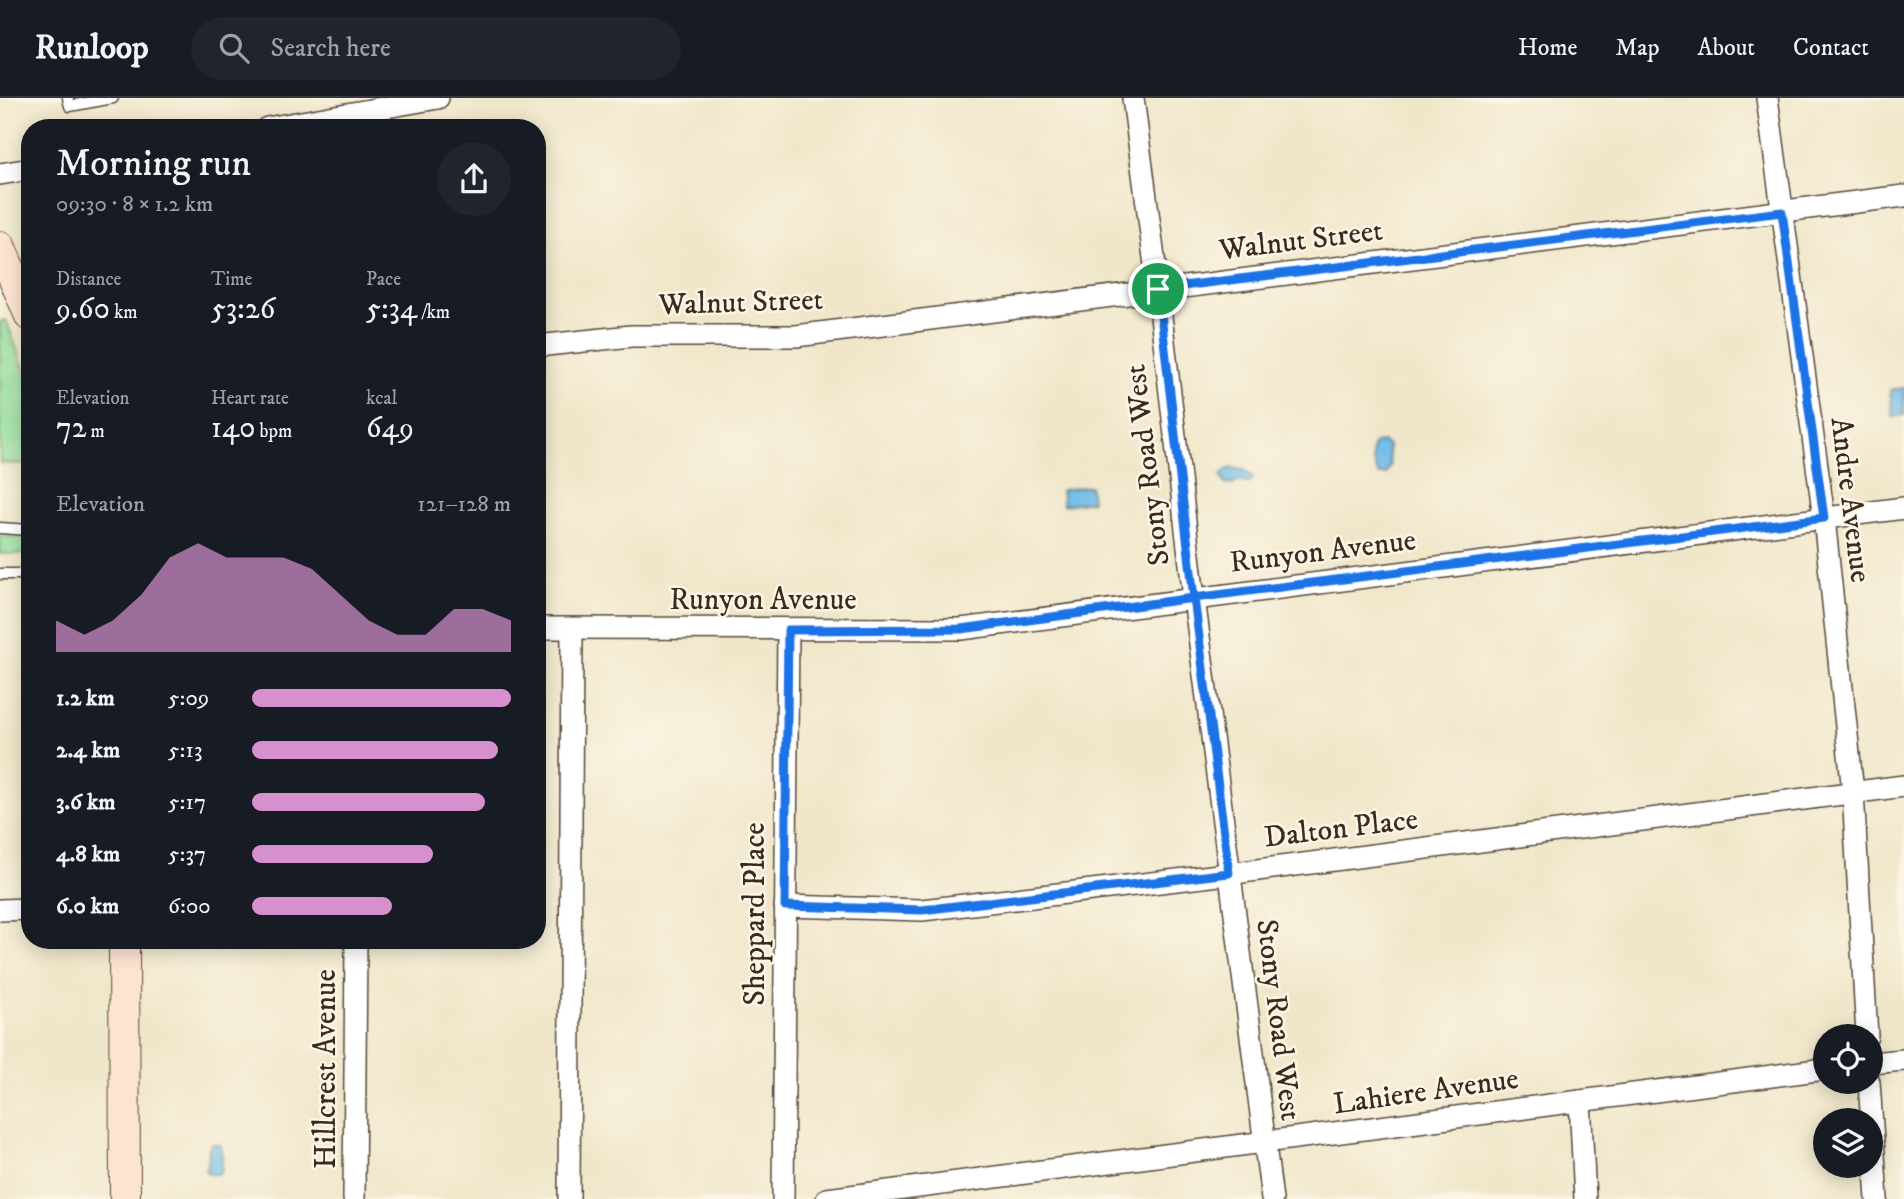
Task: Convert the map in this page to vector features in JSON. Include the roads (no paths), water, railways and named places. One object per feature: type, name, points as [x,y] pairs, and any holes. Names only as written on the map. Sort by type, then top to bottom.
[{"type":"main road","points":[[1,250],[21,296]]},
{"type":"main road","points":[[124,949],[125,1199]]},
{"type":"street","points":[[367,119],[438,98]]},
{"type":"street","name":"Stony Road West","points":[[1133,98],[1194,598],[1272,1199]]},
{"type":"street","name":"Andre Avenue","points":[[1767,98],[1824,518],[1853,792],[1866,1024]]},
{"type":"street","points":[[0,174],[21,170]]},
{"type":"street","name":"Walnut Street","points":[[546,345],[631,337],[796,335],[1904,196]]},
{"type":"street","name":"Runyon Avenue","points":[[546,628],[961,629],[1904,508]]},
{"type":"street","points":[[569,1199],[572,629]]},
{"type":"street","name":"Sheppard Place","points":[[783,1199],[788,630]]},
{"type":"street","name":"Dalton Place","points":[[785,906],[922,910],[1904,786]]},
{"type":"street","points":[[0,910],[21,909]]},
{"type":"street","name":"Hillcrest Avenue","points":[[354,1199],[356,949]]},
{"type":"street","points":[[1883,1062],[1904,1060]]},
{"type":"street","name":"Lahiere Avenue","points":[[827,1199],[1813,1071]]},
{"type":"street","points":[[1871,1094],[1877,1199]]},
{"type":"street","points":[[1580,1101],[1585,1199]]},
{"type":"lane","points":[[68,98],[70,106],[113,98]]},
{"type":"lane","points":[[0,528],[21,529]]},
{"type":"lane","points":[[0,574],[21,574]]},
{"type":"water","points":[[1904,388],[1904,415],[1893,416],[1890,390]]},
{"type":"water","points":[[1383,442],[1388,446],[1390,466],[1386,474],[1379,475],[1372,451],[1375,443]]},
{"type":"water","points":[[1232,468],[1244,470],[1253,478],[1249,483],[1237,481],[1233,485],[1225,484],[1221,476]]},
{"type":"water","points":[[1090,486],[1092,501],[1063,505],[1061,490]]},
{"type":"water","points":[[212,1144],[219,1145],[222,1149],[222,1170],[219,1174],[209,1174],[205,1168],[208,1167],[209,1148]]}]
